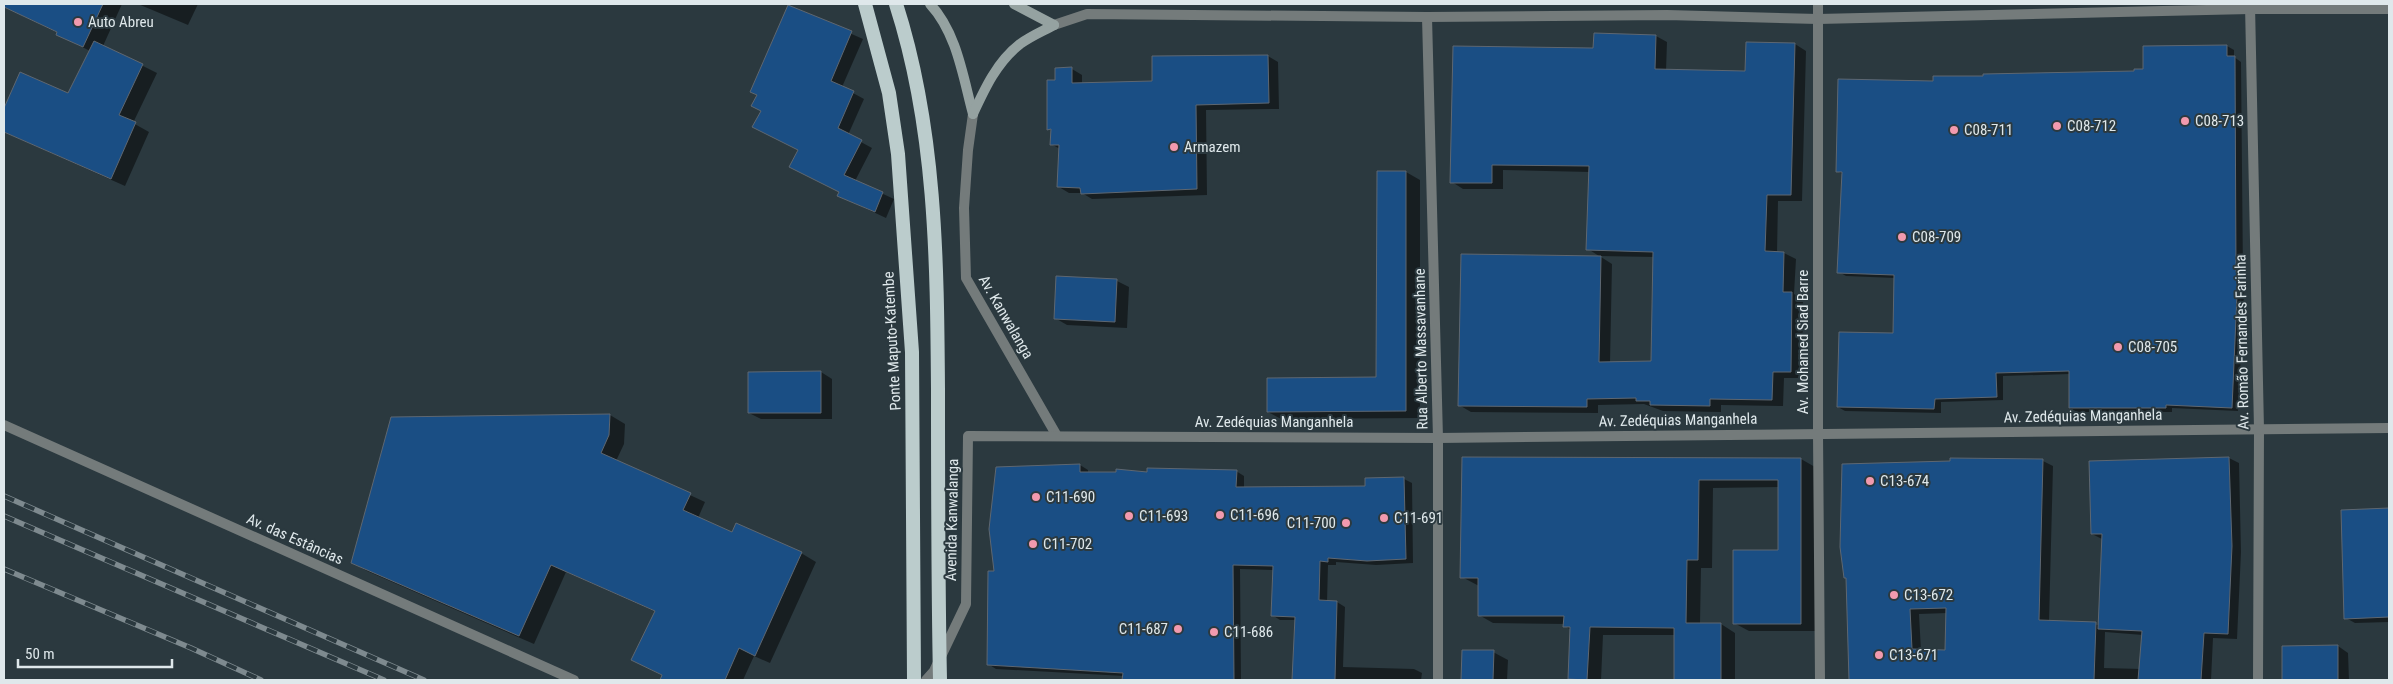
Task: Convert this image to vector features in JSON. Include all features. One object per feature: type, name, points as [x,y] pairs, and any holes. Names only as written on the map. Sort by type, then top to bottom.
[{"type":"highway","name":"Ponte Maputo-Katembe","points":[[864,4],[890,102],[898,154],[912,352],[914,680]]},
{"type":"highway","points":[[896,4],[919,87],[929,164],[937,308],[940,680]]},
{"type":"main road","points":[[930,4],[938,12],[952,39],[973,114]]},
{"type":"main road","points":[[1014,4],[1054,25]]},
{"type":"main road","points":[[973,114],[988,81],[1005,59],[1020,44],[1054,25]]},
{"type":"street","name":"Av. Mohamed Siad Barre","points":[[1818,4],[1820,680]]},
{"type":"street","points":[[1054,25],[1087,14],[1668,15],[1818,19],[2250,6],[2389,9]]},
{"type":"street","name":"Av. Romão Fernandes Farinha","points":[[2250,6],[2259,429],[2258,680]]},
{"type":"street","name":"Rua Alberto Massavanhane","points":[[1427,16],[1438,438],[1438,680]]},
{"type":"street","name":"Av. Kanwalanga","points":[[973,114],[968,150],[964,208],[966,278],[1057,436]]},
{"type":"street","name":"Av. das Estâncias","points":[[4,425],[574,680]]},
{"type":"street","name":"Av. Zedéquias Manganhela","points":[[968,436],[1438,438],[2389,428]]},
{"type":"street","name":"Avenida Kanwalanga","points":[[926,680],[934,671],[966,604],[968,436]]},
{"type":"building","name":"Auto Abreu","points":[[4,4],[103,4],[83,47],[56,35],[57,32],[4,7]]},
{"type":"building","points":[[788,5],[852,31],[831,81],[854,91],[838,128],[862,140],[844,175],[883,192],[875,212],[837,196],[839,192],[789,167],[798,150],[752,127],[761,111],[751,106],[757,95],[750,92]]},
{"type":"building","points":[[1594,33],[1656,35],[1655,69],[1745,71],[1746,42],[1795,43],[1791,195],[1767,195],[1765,251],[1784,252],[1783,292],[1792,292],[1791,372],[1773,372],[1772,400],[1710,399],[1710,406],[1650,405],[1650,401],[1636,401],[1636,398],[1587,399],[1587,407],[1458,406],[1461,254],[1601,256],[1599,362],[1651,361],[1653,252],[1586,250],[1589,166],[1492,165],[1492,183],[1450,183],[1453,46],[1593,48]]},
{"type":"building","points":[[94,41],[143,64],[119,115],[136,122],[111,179],[4,132],[4,108],[20,72],[68,93]]},
{"type":"building","points":[[2227,45],[2227,56],[2235,56],[2236,272],[2238,272],[2232,408],[2166,405],[2166,408],[2069,408],[2069,371],[1996,373],[1997,397],[1935,399],[1934,409],[1837,407],[1839,332],[1893,333],[1894,275],[1837,273],[1842,172],[1836,172],[1838,79],[1933,81],[1933,76],[2134,71],[2134,69],[2143,69],[2143,46]]},
{"type":"building","points":[[1268,55],[1269,103],[1196,105],[1197,189],[1081,194],[1080,188],[1057,187],[1059,145],[1050,145],[1051,129],[1047,130],[1047,80],[1055,80],[1055,68],[1072,67],[1072,83],[1152,81],[1152,56]]},
{"type":"building","points":[[1377,171],[1406,171],[1406,411],[1267,412],[1267,378],[1376,377]]},
{"type":"building","points":[[1056,276],[1117,279],[1115,322],[1054,319]]},
{"type":"building","points":[[821,371],[821,413],[748,413],[748,372]]},
{"type":"building","points":[[610,414],[609,435],[601,453],[691,493],[683,510],[732,532],[736,523],[802,552],[755,656],[739,648],[725,680],[660,680],[662,675],[631,660],[655,611],[551,565],[519,636],[351,563],[391,417]]},
{"type":"building","points":[[1462,457],[1801,458],[1801,624],[1733,624],[1733,550],[1778,550],[1778,480],[1699,480],[1698,560],[1687,560],[1686,623],[1721,623],[1721,680],[1674,680],[1674,628],[1590,627],[1587,680],[1568,679],[1570,627],[1563,627],[1564,616],[1478,616],[1478,578],[1460,578]]},
{"type":"building","points":[[2229,457],[2232,546],[2228,634],[2204,633],[2201,680],[2138,680],[2142,631],[2098,629],[2102,534],[2091,534],[2089,461]]},
{"type":"building","points":[[1950,458],[2043,459],[2039,620],[2096,622],[2094,680],[1849,680],[1846,578],[1844,578],[1840,547],[1842,464],[1950,461]],"holes":[[[1946,608],[1945,650],[1912,649],[1910,609]]]},
{"type":"building","points":[[1080,464],[1080,472],[1116,472],[1116,469],[1147,472],[1147,468],[1237,470],[1236,487],[1365,486],[1365,478],[1404,477],[1406,559],[1367,561],[1328,558],[1328,562],[1320,561],[1319,600],[1337,601],[1335,680],[1292,680],[1295,617],[1271,616],[1273,566],[1233,565],[1234,680],[1122,680],[1123,673],[987,665],[988,571],[994,571],[989,529],[996,467]]},
{"type":"building","points":[[2389,508],[2389,617],[2344,619],[2341,510]]},
{"type":"building","points":[[2338,645],[2338,680],[2282,680],[2282,646]]},
{"type":"building","points":[[1462,650],[1494,650],[1493,680],[1461,680]]},
{"type":"railway","points":[[4,496],[424,680]]},
{"type":"railway","points":[[4,516],[384,680]]},
{"type":"railway","points":[[4,569],[191,648],[261,680]]},
{"type":"place","name":"Auto Abreu","points":[[78,22]]},
{"type":"place","name":"C08-713","points":[[2185,121]]},
{"type":"place","name":"C08-712","points":[[2057,126]]},
{"type":"place","name":"C08-711","points":[[1954,130]]},
{"type":"place","name":"Armazem","points":[[1174,147]]},
{"type":"place","name":"C08-709","points":[[1902,237]]},
{"type":"place","name":"C08-705","points":[[2118,347]]},
{"type":"place","name":"C13-674","points":[[1870,481]]},
{"type":"place","name":"C11-690","points":[[1036,497]]},
{"type":"place","name":"C11-696","points":[[1220,515]]},
{"type":"place","name":"C11-693","points":[[1129,516]]},
{"type":"place","name":"C11-691","points":[[1384,518]]},
{"type":"place","name":"C11-700","points":[[1346,523]]},
{"type":"place","name":"C11-702","points":[[1033,544]]},
{"type":"place","name":"C13-672","points":[[1894,595]]},
{"type":"place","name":"C11-687","points":[[1178,629]]},
{"type":"place","name":"C11-686","points":[[1214,632]]},
{"type":"place","name":"C13-671","points":[[1879,655]]}]
